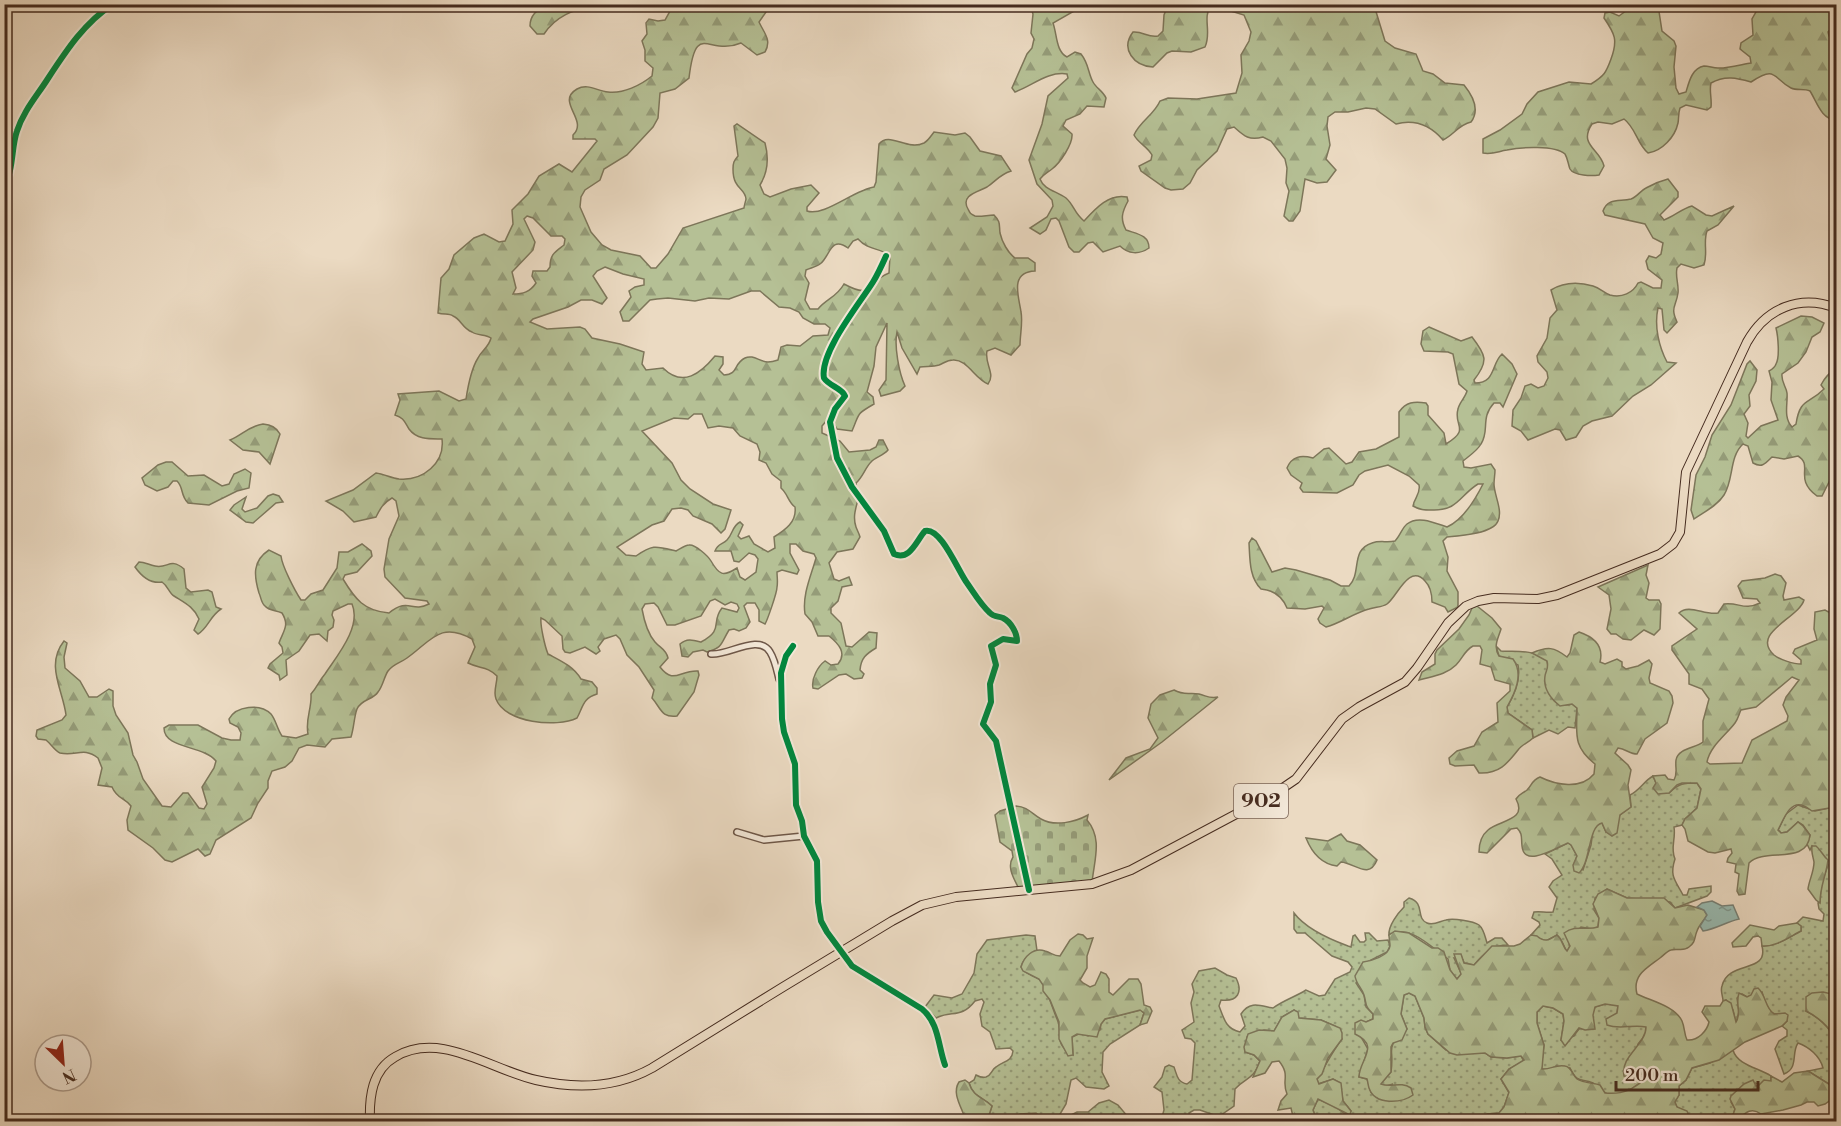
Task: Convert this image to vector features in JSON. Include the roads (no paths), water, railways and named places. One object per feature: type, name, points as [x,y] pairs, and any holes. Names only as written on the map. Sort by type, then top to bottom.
[{"type":"highway","name":"902","points":[[370,1122],[369,1101],[374,1083],[385,1064],[397,1055],[416,1048],[429,1047],[448,1051],[536,1080],[571,1086],[600,1085],[632,1078],[892,921],[933,902],[956,897],[1092,884],[1119,876],[1289,785],[1302,774],[1342,719],[1405,682],[1448,623],[1466,606],[1494,598],[1549,598],[1663,551],[1672,544],[1680,532],[1686,472],[1756,327],[1776,310],[1791,304],[1810,302],[1836,308]]},
{"type":"street","points":[[4,185],[9,174],[14,138],[37,92],[81,32],[93,19],[113,4]]},
{"type":"street","points":[[886,256],[875,280],[836,339],[823,372],[826,381],[844,395],[830,422],[835,453],[847,479],[884,531],[894,554],[900,556],[907,554],[925,531],[935,532],[989,613],[1008,621],[1017,636],[1016,641],[1003,639],[991,646],[996,665],[990,684],[991,702],[982,724],[996,741],[1029,890]]},
{"type":"street","points":[[711,654],[725,653],[755,644],[765,646],[770,652],[781,684]]},
{"type":"street","points":[[793,646],[783,666],[782,726],[795,764],[795,802],[802,821],[804,836],[817,861],[821,921],[842,953],[859,972],[929,1014],[935,1025],[945,1065]]},
{"type":"street","points":[[737,832],[764,840],[804,836]]},
{"type":"water","points":[[1712,901],[1722,906],[1733,905],[1739,919],[1703,931],[1700,926],[1707,915],[1704,910],[1697,907],[1702,903]]}]
